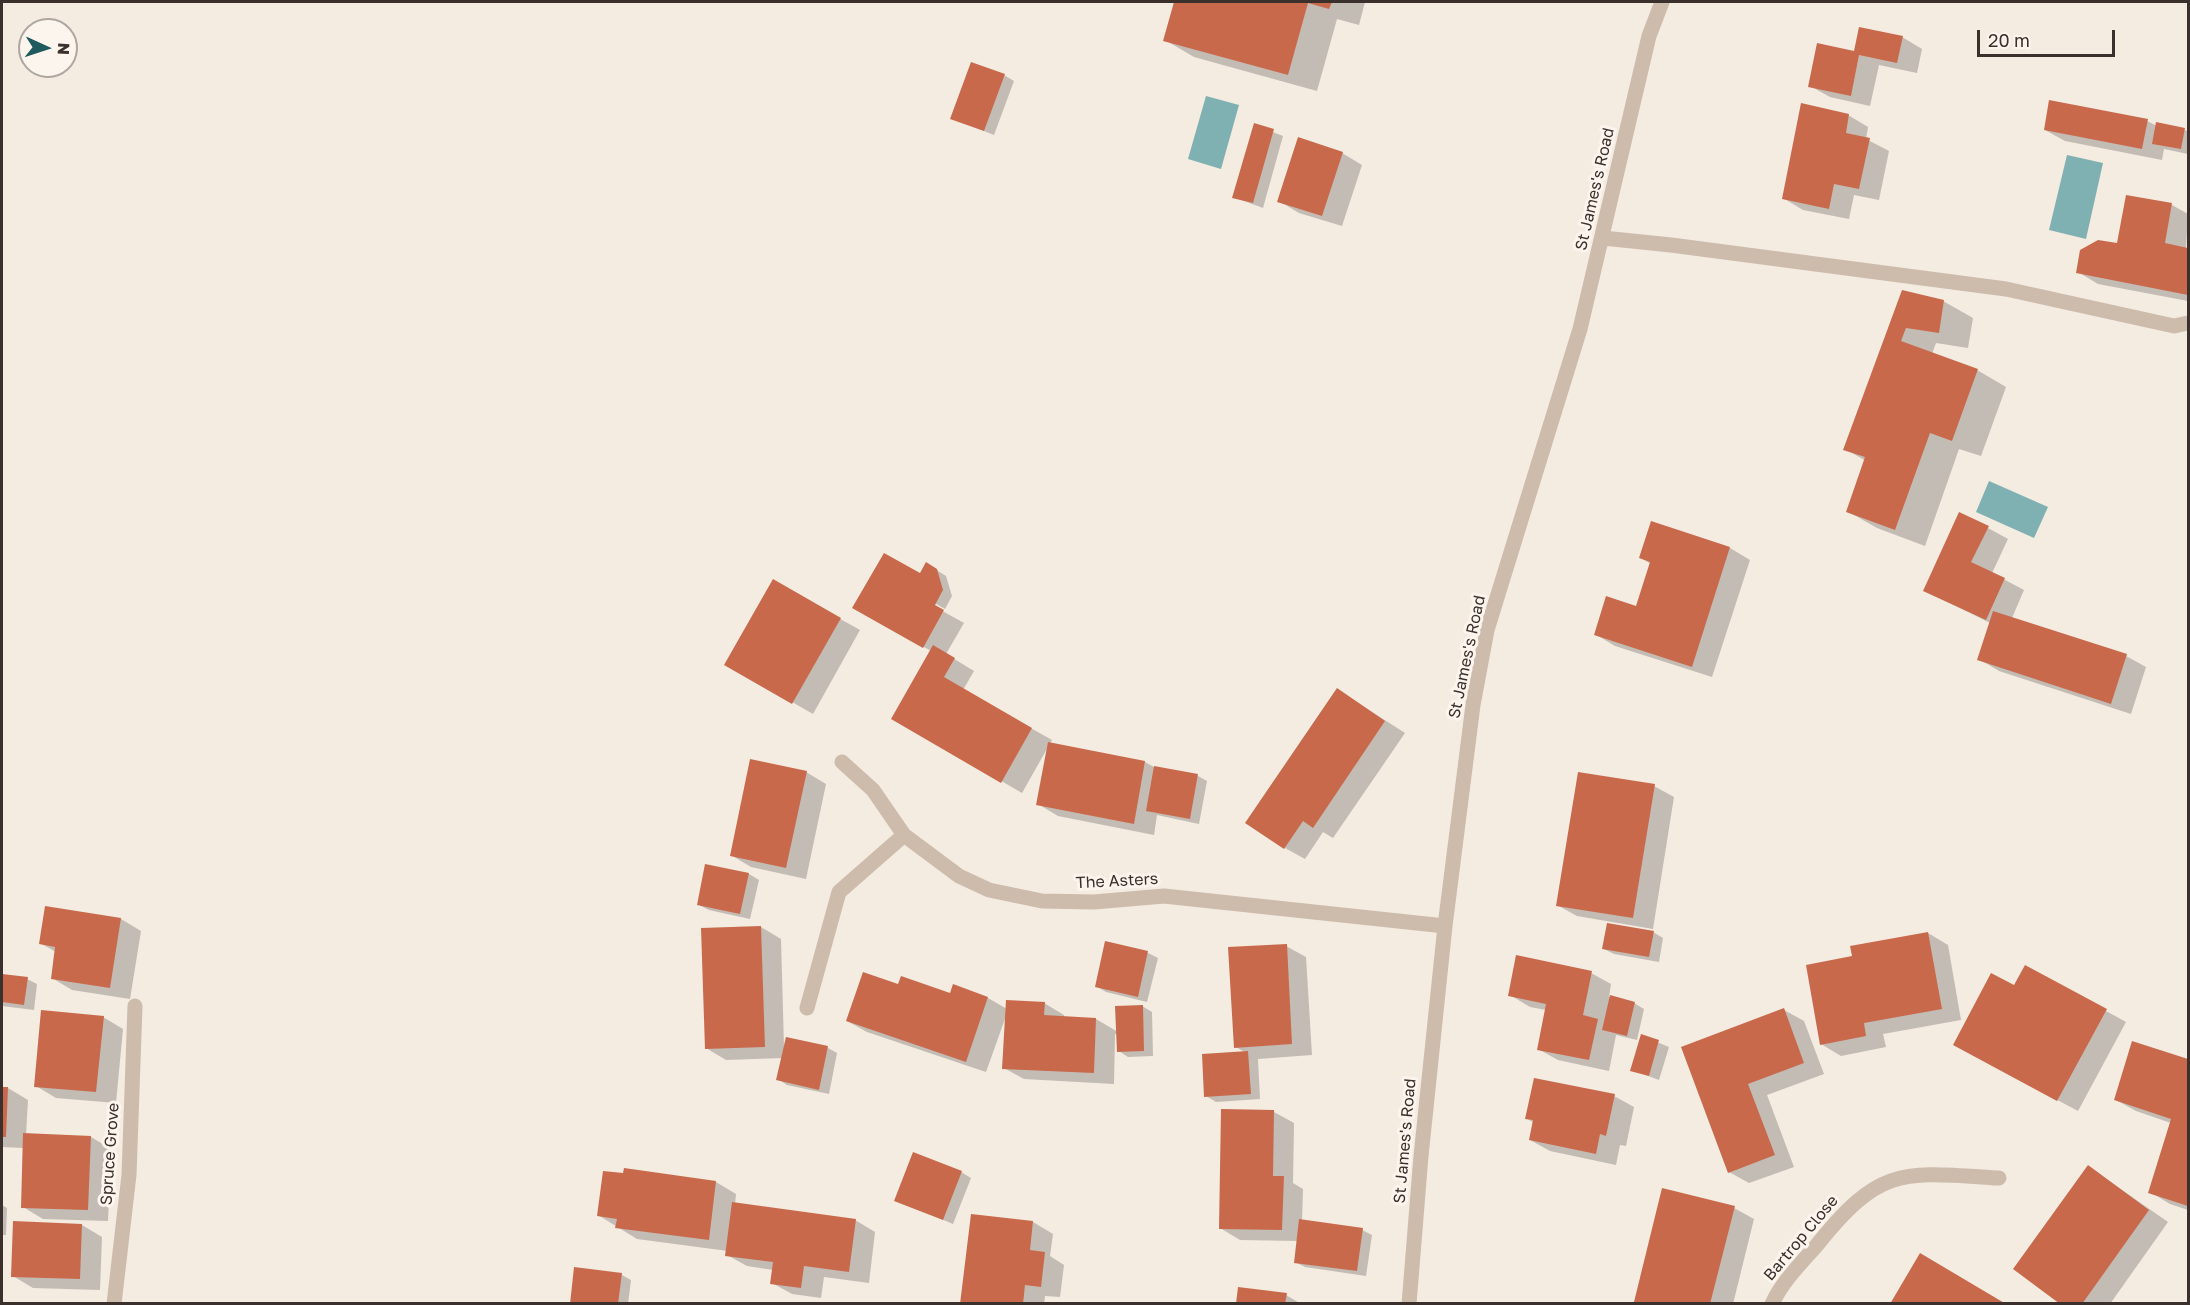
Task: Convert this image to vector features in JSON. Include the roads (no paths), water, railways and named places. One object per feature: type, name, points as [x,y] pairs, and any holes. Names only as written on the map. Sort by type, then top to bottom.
[{"type":"street","name":"St James's Road","points":[[1409,1304],[1421,1156],[1445,927],[1473,705],[1487,630],[1580,328],[1649,36],[1662,2]]},
{"type":"street","points":[[1603,238],[2006,289],[2174,326],[2188,323]]},
{"type":"street","name":"The Asters","points":[[842,762],[873,790],[904,835],[959,876],[990,890],[1042,901],[1094,902],[1164,896],[1445,927]]},
{"type":"street","points":[[807,1008],[839,892],[904,835]]},
{"type":"street","name":"Spruce Grove","points":[[114,1304],[129,1175],[135,1006]]},
{"type":"street","name":"Bartrop Close","points":[[1772,1304],[1840,1216],[1869,1190],[1896,1177],[1923,1173],[1999,1178]]},
{"type":"water","points":[[1206,96],[1239,105],[1221,169],[1188,159]]},
{"type":"water","points":[[2067,155],[2103,163],[2086,239],[2049,230]]},
{"type":"water","points":[[1989,481],[2048,507],[2034,538],[1976,512]]}]
